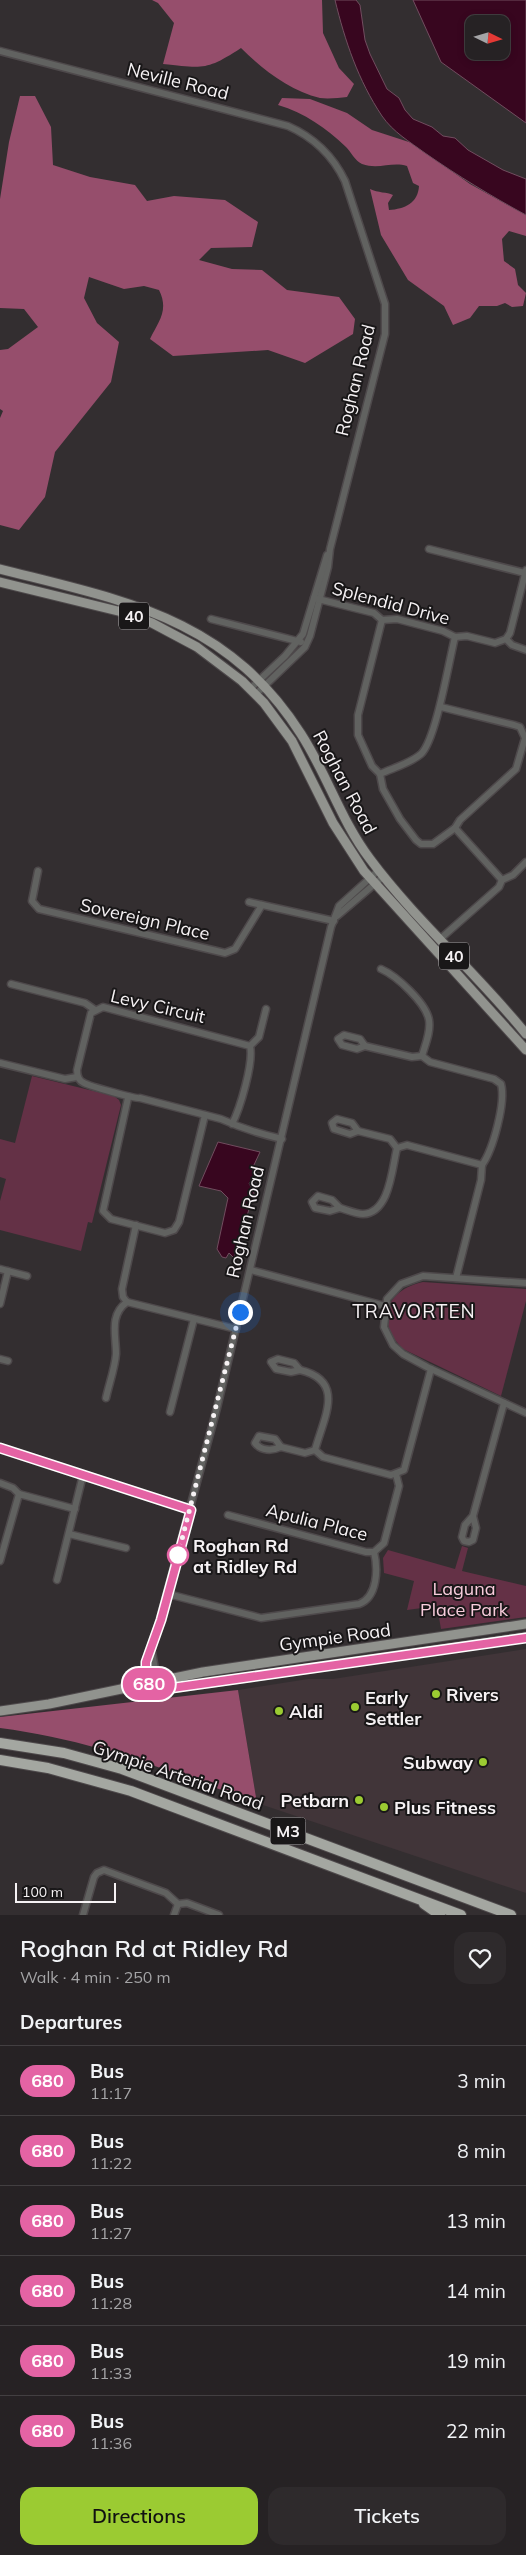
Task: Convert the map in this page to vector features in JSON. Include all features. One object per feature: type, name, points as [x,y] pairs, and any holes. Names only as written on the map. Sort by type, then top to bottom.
[{"type":"highway","name":"Gympie Arterial Road","points":[[0,1743],[64,1753],[122,1769],[511,1915]]},
{"type":"highway","name":"Gympie Arterial Road","points":[[0,1760],[48,1768],[132,1791],[461,1915]]},
{"type":"highway","points":[[420,1900],[433,1912],[440,1915]]},
{"type":"main road","name":"40","points":[[0,569],[115,598],[159,614],[189,628],[218,647],[262,684]]},
{"type":"main road","name":"40","points":[[0,582],[122,612],[152,623],[211,656],[253,692]]},
{"type":"main road","name":"Roghan Road","points":[[262,684],[285,710],[309,746],[346,822],[381,873]]},
{"type":"main road","name":"Roghan Road","points":[[253,692],[292,741],[333,823],[372,881]]},
{"type":"main road","name":"40","points":[[381,873],[439,940],[526,1034]]},
{"type":"main road","name":"40","points":[[372,881],[526,1050]]},
{"type":"main road","name":"Gympie Road","points":[[0,1711],[132,1688],[203,1672],[526,1624]]},
{"type":"main road","name":"Gympie Road","points":[[150,1684],[165,1689],[526,1638]]},
{"type":"main road","points":[[132,1688],[145,1672]]},
{"type":"street","name":"Neville Road","points":[[0,51],[280,122],[310,138],[336,165]]},
{"type":"street","name":"Roghan Road","points":[[253,692],[307,643],[385,334],[385,304],[345,181],[336,165]]},
{"type":"street","points":[[429,549],[526,571],[510,633],[506,639],[512,646],[526,650]]},
{"type":"street","name":"Roghan Road","points":[[262,684],[306,629],[317,599]]},
{"type":"street","name":"Splendid Drive","points":[[317,599],[374,613],[382,620],[397,619],[443,631],[455,637],[467,636],[495,643],[506,639]]},
{"type":"street","points":[[211,619],[307,643]]},
{"type":"street","points":[[382,620],[358,715],[357,730],[372,766],[380,774],[383,789],[400,819],[421,844],[433,844],[455,828],[460,820],[516,770],[525,738],[520,727],[514,724],[441,707]]},
{"type":"street","points":[[380,774],[421,754],[428,744],[436,715],[441,707],[441,696],[455,637]]},
{"type":"street","points":[[455,828],[502,880]]},
{"type":"street","points":[[439,940],[499,887],[502,880],[526,862]]},
{"type":"street","name":"Sovereign Place","points":[[38,871],[32,900],[40,909],[225,953],[235,949],[262,905]]},
{"type":"street","name":"Roghan Road","points":[[145,1672],[191,1510],[335,919],[339,906],[381,873]]},
{"type":"street","points":[[249,902],[335,919]]},
{"type":"street","points":[[381,969],[392,974],[427,1013],[429,1030],[422,1056]]},
{"type":"street","points":[[11,984],[85,1002],[94,1010]]},
{"type":"street","name":"Levy Circuit","points":[[77,1076],[90,1016],[94,1010],[103,1007],[250,1046]]},
{"type":"street","points":[[232,1124],[238,1110],[251,1056],[250,1046],[259,1037],[266,1009]]},
{"type":"street","points":[[365,1046],[412,1057],[422,1056],[430,1062],[494,1079],[501,1084],[502,1102],[488,1153],[482,1164],[481,1180],[456,1278]]},
{"type":"street","points":[[0,1062],[65,1079],[77,1076],[84,1084],[119,1092],[128,1098],[140,1098],[205,1115],[282,1139]]},
{"type":"street","points":[[128,1098],[102,1207],[105,1214],[111,1219],[165,1233],[170,1232],[177,1226],[205,1115]]},
{"type":"street","points":[[358,1130],[390,1139],[397,1148]]},
{"type":"street","points":[[397,1148],[407,1145],[482,1164]]},
{"type":"street","points":[[340,1208],[361,1214],[377,1210],[384,1200],[397,1148]]},
{"type":"street","points":[[136,1225],[122,1288],[123,1297],[127,1302],[236,1329]]},
{"type":"street","points":[[0,1270],[27,1276]]},
{"type":"street","points":[[251,1270],[385,1306]]},
{"type":"street","points":[[0,1304],[8,1271]]},
{"type":"street","points":[[526,1283],[422,1276],[410,1279],[393,1291],[385,1306],[384,1327],[393,1345],[403,1354],[526,1413]]},
{"type":"street","points":[[106,1398],[116,1355],[114,1326],[118,1312],[127,1302]]},
{"type":"street","points":[[170,1412],[194,1319]]},
{"type":"street","points":[[0,1359],[8,1361]]},
{"type":"street","points":[[315,1450],[323,1457],[391,1475],[404,1470],[431,1369]]},
{"type":"street","points":[[300,1370],[321,1377],[329,1390],[329,1400],[315,1450]]},
{"type":"street","points":[[473,1516],[504,1403]]},
{"type":"street","points":[[281,1447],[305,1453],[315,1450]]},
{"type":"street","points":[[0,1448],[191,1510]]},
{"type":"street","name":"Apulia Place","points":[[228,1515],[366,1552],[374,1552],[384,1543],[399,1486],[396,1474]]},
{"type":"street","points":[[57,1580],[83,1475]]},
{"type":"street","points":[[0,1483],[13,1488],[19,1494],[75,1509]]},
{"type":"street","points":[[0,1561],[19,1494]]},
{"type":"street","points":[[69,1534],[126,1548]]},
{"type":"street","points":[[168,1594],[261,1618],[359,1604],[369,1598],[374,1587],[377,1569],[374,1552]]},
{"type":"street","points":[[152,1651],[155,1669],[171,1680]]},
{"type":"street","points":[[145,1672],[150,1684]]},
{"type":"street","points":[[83,1915],[97,1873],[104,1870],[114,1872],[166,1893],[178,1904],[186,1903],[219,1915]]},
{"type":"street","points":[[174,1915],[178,1904]]},
{"type":"shaded area","points":[[152,0],[322,0],[323,33],[339,68],[354,84],[347,97],[320,98],[309,95],[287,85],[258,64],[241,48],[220,61],[204,66],[163,64],[174,23],[158,3]]},
{"type":"shaded area","points":[[335,0],[356,0],[360,5],[365,40],[370,54],[387,89],[399,98],[405,110],[413,119],[432,127],[443,136],[455,138],[468,150],[503,170],[526,179],[526,215],[475,186],[437,161],[386,122],[359,74],[343,30]]},
{"type":"shaded area","points":[[413,0],[526,0],[526,123],[441,62]]},
{"type":"shaded area","points":[[20,96],[35,96],[51,127],[53,165],[90,177],[135,185],[147,201],[174,196],[225,200],[258,222],[252,247],[211,248],[199,260],[232,269],[262,270],[287,290],[339,297],[355,319],[353,334],[305,363],[268,350],[173,356],[150,339],[163,310],[162,297],[159,290],[144,286],[124,289],[89,277],[84,298],[97,323],[119,342],[111,382],[55,452],[45,497],[19,530],[0,525],[0,418],[3,411],[0,409],[0,350],[8,349],[38,327],[24,309],[0,308],[0,199],[9,142]]},
{"type":"shaded area","points":[[282,98],[310,99],[347,113],[372,130],[412,143],[470,184],[526,215],[526,236],[509,231],[502,239],[504,261],[515,269],[518,285],[526,293],[523,306],[512,307],[505,303],[497,306],[479,306],[470,318],[453,325],[444,306],[408,280],[381,235],[370,189],[393,195],[388,203],[389,210],[410,204],[416,197],[419,186],[413,183],[407,166],[396,164],[368,166],[360,163],[346,147],[323,127],[297,112],[278,105]]},
{"type":"shaded area","points":[[218,1142],[260,1152],[253,1167],[254,1179],[249,1183],[254,1193],[234,1258],[229,1253],[226,1258],[222,1257],[217,1249],[228,1198],[221,1191],[199,1186]]},
{"type":"shaded area","points":[[526,1649],[526,1893],[257,1803],[238,1690],[308,1679],[333,1679]]},
{"type":"shaded area","points":[[238,1690],[257,1803],[131,1758],[67,1740],[0,1728],[0,1717]]},
{"type":"green space","points":[[32,1076],[114,1096],[121,1105],[92,1223],[88,1222],[81,1251],[0,1230],[0,1201],[6,1179],[0,1177],[0,1139],[15,1143]]},
{"type":"green space","points":[[423,1282],[526,1289],[526,1301],[501,1396],[403,1349],[394,1339],[387,1318],[388,1308],[400,1292],[410,1286]]},
{"type":"green space","name":"Laguna Place Park","points":[[462,1546],[468,1548],[462,1571],[526,1586],[526,1617],[441,1629],[437,1606],[407,1610],[414,1581],[384,1573],[383,1558],[388,1550],[455,1569]]},
{"type":"bus line","name":"680","points":[[0,1448],[191,1510],[152,1651],[145,1667],[146,1679],[154,1687],[165,1689],[341,1662],[526,1638]]},
{"type":"place","name":"Roghan Rd at Ridley Rd","points":[[178,1555]]},
{"type":"place","name":"Rivers","points":[[436,1694]]},
{"type":"place","name":"Early Settler","points":[[355,1707]]},
{"type":"place","name":"Aldi","points":[[279,1711]]},
{"type":"place","name":"Subway","points":[[483,1762]]},
{"type":"place","name":"Petbarn","points":[[359,1800]]},
{"type":"place","name":"Plus Fitness","points":[[384,1807]]},
{"type":"district","name":"TRAVORTEN","points":[[414,1311]]},
{"type":"route","points":[[178,1555],[240,1312]]}]
